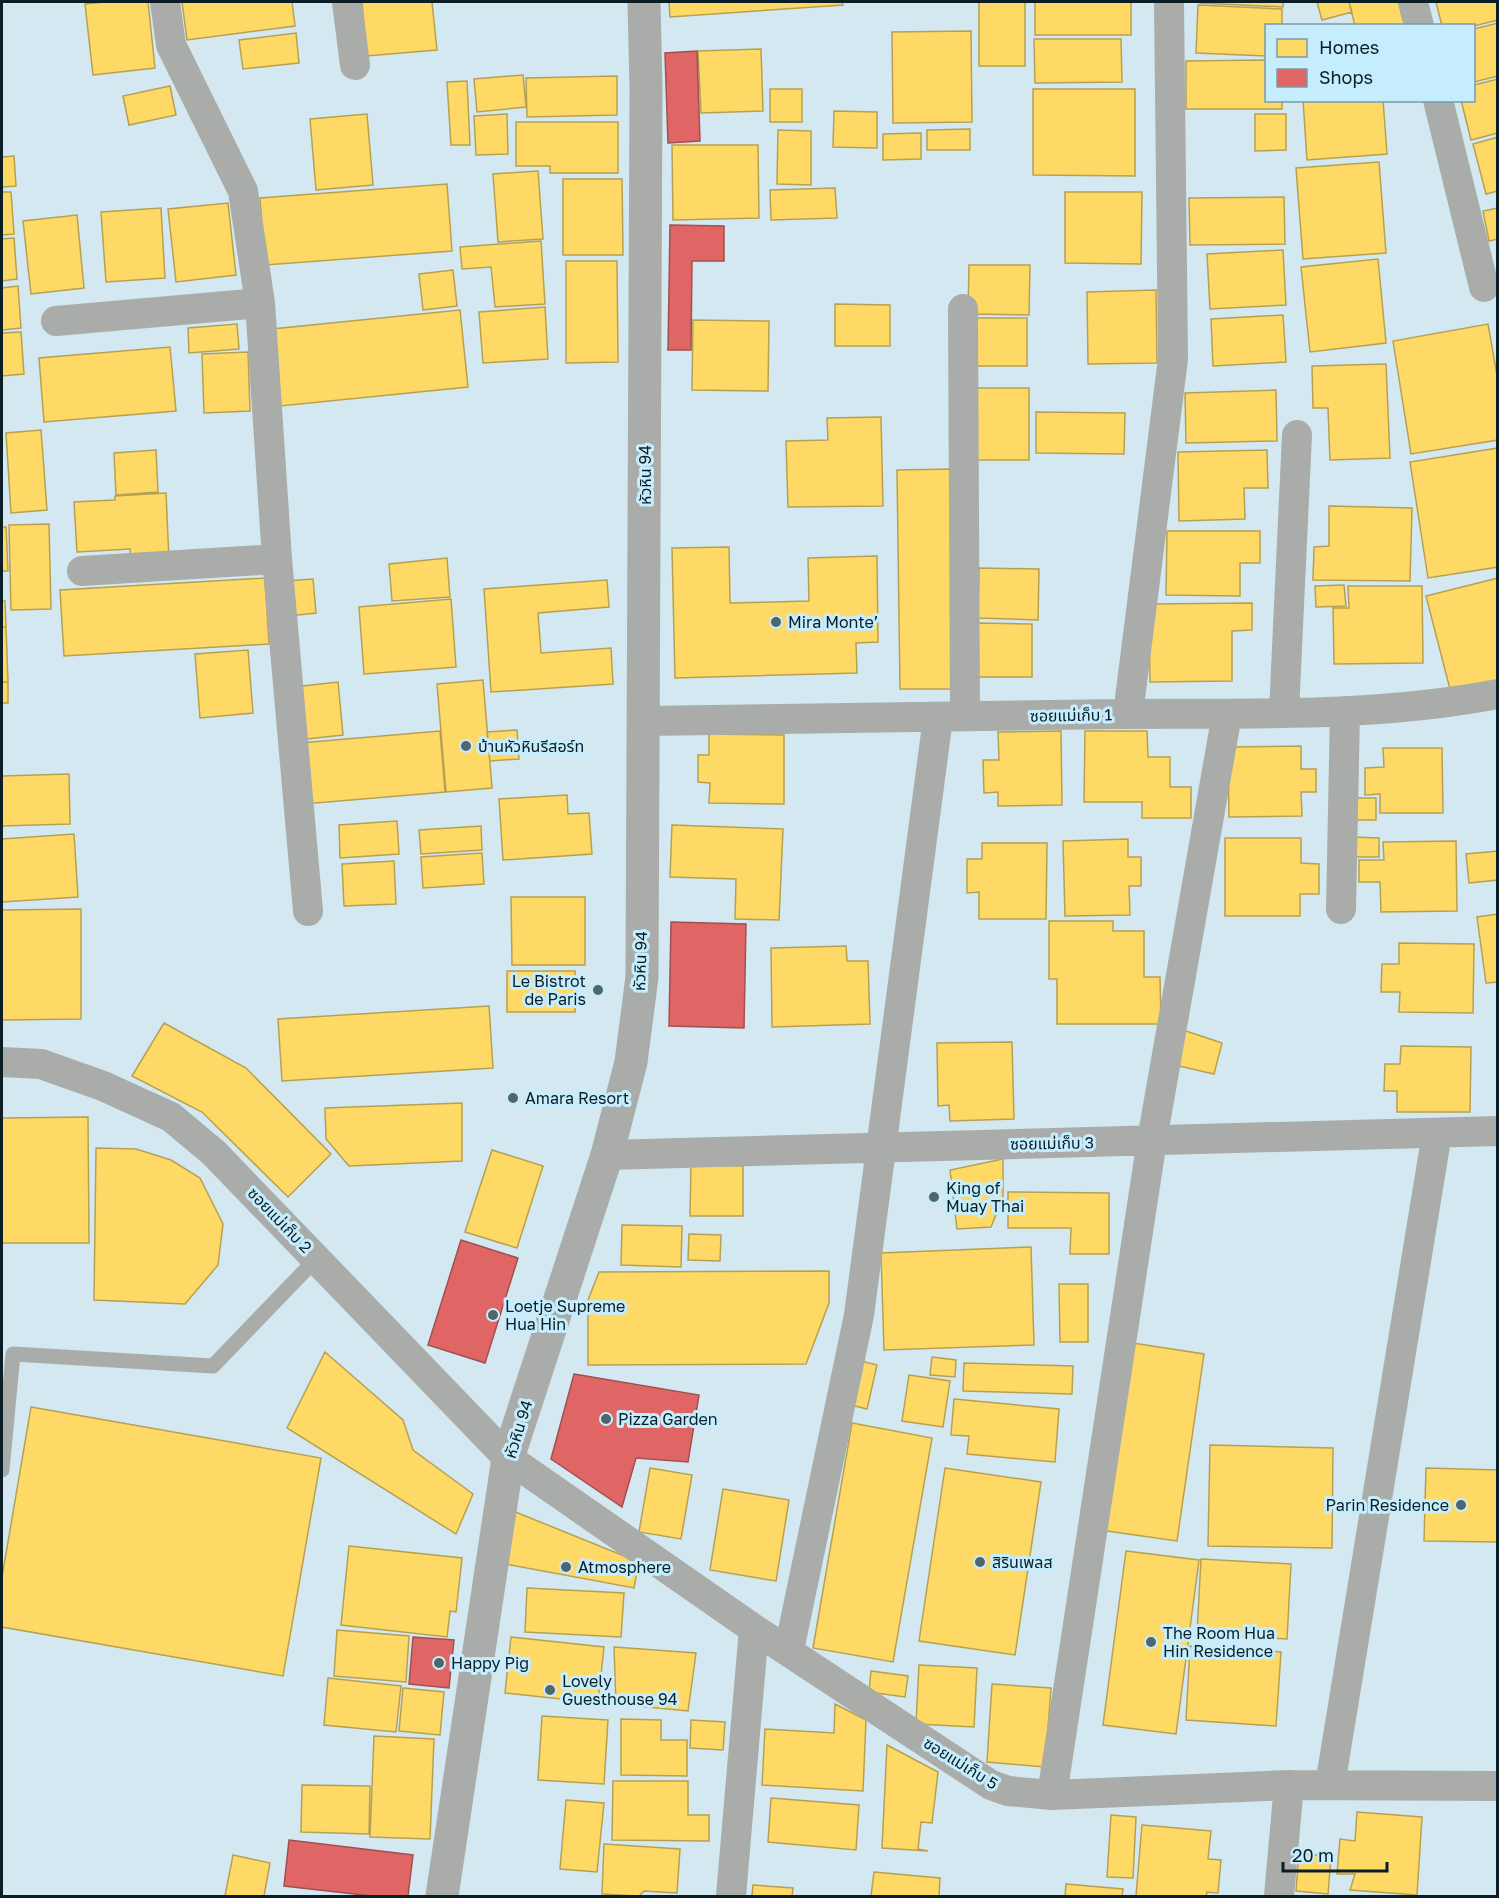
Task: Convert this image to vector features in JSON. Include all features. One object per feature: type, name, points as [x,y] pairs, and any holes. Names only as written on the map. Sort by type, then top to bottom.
[{"type":"street","points":[[165,2],[171,45],[243,191],[260,303],[277,559],[308,910]]},
{"type":"street","points":[[347,2],[355,64]]},
{"type":"street","name":"หัวหิน 94","points":[[442,1896],[508,1458],[607,1155],[632,1062],[642,977],[646,100],[644,2]]},
{"type":"street","points":[[1128,714],[1173,359],[1169,2]]},
{"type":"street","points":[[1413,2],[1418,24]]},
{"type":"street","points":[[1438,102],[1484,286]]},
{"type":"street","points":[[56,321],[260,303]]},
{"type":"street","points":[[789,1650],[859,1315],[880,1148],[952,717],[963,309]]},
{"type":"street","points":[[1284,712],[1297,435]]},
{"type":"street","points":[[82,571],[277,559]]},
{"type":"street","name":"ซอยแม่เก็บ 1","points":[[644,721],[1345,711],[1449,703],[1497,694]]},
{"type":"street","points":[[1341,909],[1345,711]]},
{"type":"street","points":[[1052,1795],[1152,1140],[1227,714]]},
{"type":"street","name":"ซอยแม่เก็บ 2","points":[[2,1062],[41,1064],[103,1086],[171,1117],[214,1153],[508,1458]]},
{"type":"street","name":"ซอยแม่เก็บ 3","points":[[607,1155],[1497,1131]]},
{"type":"street","points":[[1330,1785],[1437,1133]]},
{"type":"street","name":"ซอยแม่เก็บ 5","points":[[508,1458],[754,1629],[991,1785],[1008,1791],[1052,1795],[1289,1785],[1497,1786]]},
{"type":"street","points":[[731,1896],[754,1629]]},
{"type":"street","points":[[1279,1896],[1289,1785]]},
{"type":"lane","points":[[2,1470],[13,1354],[213,1366],[317,1258]]},
{"type":"building: Homes","points":[[148,2],[155,68],[93,75],[85,4]]},
{"type":"building: Homes","points":[[182,2],[292,2],[295,26],[187,40]]},
{"type":"building: Homes","points":[[362,2],[432,2],[437,50],[366,56]]},
{"type":"building: Homes","points":[[669,2],[842,2],[843,5],[670,17]]},
{"type":"building: Homes","points":[[979,2],[1025,2],[1025,66],[979,66]]},
{"type":"building: Homes","points":[[1035,2],[1131,2],[1131,35],[1035,35]]},
{"type":"building: Homes","points":[[1283,2],[1283,7],[1200,3]]},
{"type":"building: Homes","points":[[1317,2],[1349,2],[1352,12],[1322,20]]},
{"type":"building: Homes","points":[[1349,2],[1399,2],[1404,24],[1354,24]]},
{"type":"building: Homes","points":[[1436,2],[1498,2],[1498,20],[1475,26],[1442,24]]},
{"type":"building: Homes","points":[[1198,5],[1282,9],[1282,24],[1265,24],[1265,56],[1196,53]]},
{"type":"building: Homes","points":[[1498,23],[1498,76],[1475,82],[1475,29]]},
{"type":"building: Homes","points":[[971,31],[972,122],[893,123],[892,32]]},
{"type":"building: Homes","points":[[296,33],[299,63],[243,69],[239,40]]},
{"type":"building: Homes","points":[[1034,39],[1121,39],[1122,82],[1035,83]]},
{"type":"building: Homes","points":[[761,49],[763,111],[701,113],[698,51]]},
{"type":"building: Homes","points":[[1265,60],[1265,102],[1282,102],[1282,109],[1186,109],[1186,61]]},
{"type":"building: Homes","points":[[523,75],[526,107],[477,112],[474,79]]},
{"type":"building: Homes","points":[[617,76],[617,115],[527,117],[526,78]]},
{"type":"building: Homes","points":[[1498,79],[1498,133],[1471,140],[1462,102],[1475,102],[1475,85]]},
{"type":"building: Homes","points":[[467,81],[470,145],[451,145],[447,82]]},
{"type":"building: Homes","points":[[170,86],[176,115],[129,125],[123,96]]},
{"type":"building: Homes","points":[[770,89],[802,89],[802,122],[770,122]]},
{"type":"building: Homes","points":[[1033,89],[1135,89],[1135,176],[1033,175]]},
{"type":"building: Homes","points":[[1303,102],[1383,102],[1387,154],[1307,160]]},
{"type":"building: Homes","points":[[834,111],[877,112],[877,148],[833,147]]},
{"type":"building: Homes","points":[[367,114],[373,185],[316,190],[310,119]]},
{"type":"building: Homes","points":[[507,114],[508,154],[476,155],[474,116]]},
{"type":"building: Homes","points":[[1255,114],[1286,114],[1286,150],[1255,151]]},
{"type":"building: Homes","points":[[516,122],[618,122],[618,173],[550,173],[550,166],[516,166]]},
{"type":"building: Homes","points":[[970,129],[970,150],[927,150],[927,130]]},
{"type":"building: Homes","points":[[778,130],[811,131],[811,185],[777,184]]},
{"type":"building: Homes","points":[[921,133],[921,159],[883,160],[883,134]]},
{"type":"building: Homes","points":[[1498,137],[1498,191],[1486,194],[1473,144]]},
{"type":"building: Homes","points":[[672,145],[758,145],[759,218],[673,220]]},
{"type":"building: Homes","points":[[14,156],[16,186],[2,187],[2,157]]},
{"type":"building: Homes","points":[[1379,162],[1386,253],[1303,259],[1296,168]]},
{"type":"building: Homes","points":[[538,171],[543,239],[498,242],[493,174]]},
{"type":"building: Homes","points":[[563,179],[622,179],[623,255],[563,255]]},
{"type":"building: Homes","points":[[447,184],[452,251],[265,265],[260,198]]},
{"type":"building: Homes","points":[[835,188],[837,218],[771,220],[770,190]]},
{"type":"building: Homes","points":[[2,192],[11,192],[14,234],[2,235]]},
{"type":"building: Homes","points":[[1065,192],[1142,192],[1141,264],[1065,263]]},
{"type":"building: Homes","points":[[1284,197],[1285,244],[1190,245],[1189,198]]},
{"type":"building: Homes","points":[[228,203],[236,275],[176,282],[168,209]]},
{"type":"building: Homes","points":[[161,208],[165,278],[106,282],[101,212]]},
{"type":"building: Homes","points":[[1498,208],[1498,239],[1489,241],[1483,211]]},
{"type":"building: Homes","points":[[77,215],[84,288],[31,294],[23,221]]},
{"type":"building: Homes","points":[[14,238],[17,279],[2,281],[2,239]]},
{"type":"building: Homes","points":[[541,241],[545,304],[495,307],[491,267],[462,269],[460,247]]},
{"type":"building: Homes","points":[[1283,250],[1286,305],[1210,309],[1207,254]]},
{"type":"building: Homes","points":[[1378,259],[1386,343],[1310,352],[1301,267]]},
{"type":"building: Homes","points":[[566,261],[617,261],[618,362],[566,363]]},
{"type":"building: Homes","points":[[969,265],[1030,265],[1029,315],[968,314]]},
{"type":"building: Homes","points":[[453,270],[457,306],[423,310],[419,274]]},
{"type":"building: Homes","points":[[18,286],[21,328],[2,330],[2,288]]},
{"type":"building: Homes","points":[[1156,290],[1157,363],[1088,364],[1087,292]]},
{"type":"building: Homes","points":[[835,304],[890,305],[890,346],[835,346]]},
{"type":"building: Homes","points":[[545,307],[548,359],[483,363],[479,312]]},
{"type":"building: Homes","points":[[460,310],[468,387],[280,406],[272,329]]},
{"type":"building: Homes","points":[[1283,315],[1286,362],[1213,366],[1211,319]]},
{"type":"building: Homes","points":[[976,318],[1027,318],[1027,366],[975,366]]},
{"type":"building: Homes","points":[[693,320],[769,321],[768,391],[692,390]]},
{"type":"building: Homes","points":[[237,324],[239,349],[189,353],[188,328]]},
{"type":"building: Homes","points":[[1488,324],[1498,381],[1498,440],[1411,454],[1393,341]]},
{"type":"building: Homes","points":[[21,332],[24,374],[2,376],[2,333]]},
{"type":"building: Homes","points":[[170,347],[176,411],[44,422],[39,358]]},
{"type":"building: Homes","points":[[248,352],[250,411],[204,413],[202,354]]},
{"type":"building: Homes","points":[[1386,364],[1390,458],[1330,460],[1328,408],[1313,408],[1312,366]]},
{"type":"building: Homes","points":[[976,388],[1029,388],[1029,460],[975,460]]},
{"type":"building: Homes","points":[[1276,390],[1277,441],[1186,443],[1185,393]]},
{"type":"building: Homes","points":[[1036,412],[1125,413],[1124,454],[1036,453]]},
{"type":"building: Homes","points":[[881,417],[883,506],[788,507],[786,441],[828,440],[827,418]]},
{"type":"building: Homes","points":[[41,430],[47,510],[11,513],[6,433]]},
{"type":"building: Homes","points":[[1498,448],[1498,567],[1428,578],[1410,462]]},
{"type":"building: Homes","points":[[156,450],[158,492],[116,495],[114,453]]},
{"type":"building: Homes","points":[[1267,450],[1268,488],[1244,488],[1245,519],[1179,521],[1178,452]]},
{"type":"building: Homes","points":[[952,469],[955,689],[900,689],[897,470]]},
{"type":"building: Homes","points":[[166,493],[169,560],[131,562],[130,549],[77,552],[74,502],[115,500],[115,496]]},
{"type":"building: Homes","points":[[1329,506],[1412,508],[1410,581],[1313,580],[1314,547],[1329,546]]},
{"type":"building: Homes","points":[[49,524],[51,609],[11,610],[9,525]]},
{"type":"building: Homes","points":[[2,527],[6,527],[8,571],[2,571]]},
{"type":"building: Homes","points":[[1167,531],[1260,531],[1260,563],[1240,563],[1240,596],[1166,595]]},
{"type":"building: Homes","name":"Mira Monte’","points":[[729,547],[730,603],[809,601],[808,558],[877,556],[878,642],[856,643],[857,673],[675,678],[672,548]]},
{"type":"building: Homes","points":[[447,558],[450,597],[392,601],[389,564]]},
{"type":"building: Homes","points":[[979,568],[1039,569],[1038,620],[978,618]]},
{"type":"building: Homes","points":[[265,578],[269,644],[64,656],[60,590]]},
{"type":"building: Homes","points":[[1498,578],[1498,680],[1451,693],[1426,596]]},
{"type":"building: Homes","points":[[313,579],[316,613],[288,616],[285,581]]},
{"type":"building: Homes","points":[[607,580],[609,607],[538,613],[541,653],[611,648],[613,684],[491,692],[484,589]]},
{"type":"building: Homes","points":[[1344,585],[1346,606],[1316,607],[1315,586]]},
{"type":"building: Homes","points":[[1348,586],[1422,586],[1423,663],[1334,664],[1333,608],[1349,608]]},
{"type":"building: Homes","points":[[451,599],[456,667],[364,674],[359,607]]},
{"type":"building: Homes","points":[[2,601],[5,601],[6,627],[2,627]]},
{"type":"building: Homes","points":[[1252,603],[1252,630],[1232,631],[1232,681],[1150,682],[1149,604]]},
{"type":"building: Homes","points":[[978,623],[1032,624],[1032,677],[978,677]]},
{"type":"building: Homes","points":[[2,627],[6,627],[8,682],[2,682]]},
{"type":"building: Homes","points":[[248,650],[253,713],[200,718],[195,654]]},
{"type":"building: Homes","points":[[483,680],[492,788],[446,792],[437,684]]},
{"type":"building: Homes","points":[[2,682],[8,682],[8,703],[2,703]]},
{"type":"building: Homes","points":[[338,682],[343,735],[298,740],[294,687]]},
{"type":"building: Homes","points":[[517,730],[519,759],[490,761],[487,732]]},
{"type":"building: Homes","points":[[440,731],[445,792],[304,804],[300,743]]},
{"type":"building: Homes","points":[[1061,731],[1062,805],[998,806],[998,792],[984,793],[983,760],[999,760],[998,732]]},
{"type":"building: Homes","points":[[1085,731],[1147,731],[1148,757],[1170,757],[1170,787],[1191,787],[1191,818],[1142,818],[1142,802],[1084,802]]},
{"type":"building: Homes","points":[[709,734],[784,735],[784,804],[709,803],[710,783],[698,782],[698,755],[709,755]]},
{"type":"building: Homes","points":[[1301,746],[1301,769],[1316,769],[1316,792],[1301,792],[1302,816],[1229,817],[1228,747]]},
{"type":"building: Homes","points":[[1383,748],[1442,748],[1443,813],[1380,813],[1380,794],[1365,795],[1365,768],[1384,767]]},
{"type":"building: Homes","points":[[69,774],[70,824],[2,826],[2,776]]},
{"type":"building: Homes","points":[[567,795],[568,814],[589,813],[592,854],[503,860],[499,799]]},
{"type":"building: Homes","points":[[1352,798],[1376,798],[1376,820],[1352,820]]},
{"type":"building: Homes","points":[[397,821],[399,854],[340,858],[339,825]]},
{"type":"building: Homes","points":[[672,825],[783,829],[779,920],[735,919],[736,879],[670,877]]},
{"type":"building: Homes","points":[[481,826],[482,850],[421,854],[419,830]]},
{"type":"building: Homes","points":[[74,834],[78,897],[2,902],[2,839]]},
{"type":"building: Homes","points":[[1353,837],[1379,838],[1379,857],[1353,857]]},
{"type":"building: Homes","points":[[1225,838],[1301,838],[1301,863],[1319,864],[1319,894],[1300,894],[1300,916],[1225,916]]},
{"type":"building: Homes","points":[[1128,839],[1128,857],[1141,857],[1141,886],[1129,886],[1130,915],[1065,916],[1063,841]]},
{"type":"building: Homes","points":[[1456,841],[1457,911],[1381,912],[1380,882],[1359,882],[1359,860],[1384,860],[1383,842]]},
{"type":"building: Homes","points":[[982,843],[1047,843],[1046,919],[979,919],[979,892],[967,893],[967,859],[982,859]]},
{"type":"building: Homes","points":[[1498,851],[1498,880],[1469,883],[1466,854]]},
{"type":"building: Homes","points":[[482,853],[484,884],[423,888],[421,857]]},
{"type":"building: Homes","points":[[394,861],[396,904],[344,906],[342,864]]},
{"type":"building: Homes","points":[[511,897],[585,897],[585,965],[512,965]]},
{"type":"building: Homes","points":[[81,909],[81,1019],[2,1020],[2,910]]},
{"type":"building: Homes","points":[[1498,914],[1498,982],[1486,983],[1477,917]]},
{"type":"building: Homes","points":[[1049,921],[1113,921],[1113,931],[1144,931],[1144,977],[1160,977],[1161,1024],[1057,1024],[1057,979],[1049,979]]},
{"type":"building: Homes","points":[[1399,943],[1474,944],[1473,1013],[1399,1012],[1400,992],[1381,992],[1382,964],[1399,964]]},
{"type":"building: Homes","points":[[846,946],[847,961],[868,961],[870,1024],[772,1027],[771,948]]},
{"type":"building: Homes","points":[[507,971],[575,971],[575,1012],[507,1012]]},
{"type":"building: Homes","points":[[489,1006],[493,1068],[282,1081],[278,1019]]},
{"type":"building: Homes","points":[[164,1023],[246,1068],[331,1154],[288,1197],[202,1112],[132,1076]]},
{"type":"building: Homes","points":[[1183,1030],[1222,1043],[1214,1074],[1179,1066]]},
{"type":"building: Homes","points":[[1012,1042],[1014,1119],[950,1121],[949,1105],[938,1106],[937,1043]]},
{"type":"building: Homes","points":[[1401,1046],[1471,1047],[1470,1112],[1397,1112],[1397,1091],[1384,1091],[1385,1064],[1400,1064]]},
{"type":"building: Homes","points":[[462,1103],[462,1161],[349,1166],[326,1139],[325,1108]]},
{"type":"building: Homes","points":[[88,1117],[89,1243],[2,1243],[2,1118]]},
{"type":"building: Homes","points":[[96,1148],[136,1149],[171,1160],[200,1178],[223,1224],[218,1265],[185,1304],[94,1300]]},
{"type":"building: Homes","points":[[492,1150],[543,1166],[517,1248],[465,1232]]},
{"type":"building: Homes","points":[[1003,1159],[1003,1197],[991,1227],[957,1229],[950,1170]]},
{"type":"building: Homes","points":[[691,1165],[743,1166],[743,1216],[690,1216]]},
{"type":"building: Homes","points":[[1008,1192],[1109,1193],[1109,1254],[1070,1254],[1071,1228],[1008,1228]]},
{"type":"building: Homes","points":[[622,1225],[682,1226],[681,1267],[621,1265]]},
{"type":"building: Homes","points":[[689,1234],[721,1235],[720,1261],[688,1260]]},
{"type":"building: Homes","points":[[1031,1247],[1034,1345],[884,1350],[881,1253]]},
{"type":"building: Homes","points":[[829,1271],[829,1303],[806,1364],[588,1365],[588,1300],[599,1272]]},
{"type":"building: Homes","points":[[1059,1284],[1088,1284],[1088,1342],[1060,1342]]},
{"type":"building: Homes","points":[[1113,1340],[1204,1354],[1177,1541],[1086,1528]]},
{"type":"building: Homes","points":[[325,1352],[403,1420],[413,1450],[473,1494],[456,1534],[287,1428]]},
{"type":"building: Homes","points":[[932,1357],[956,1360],[955,1377],[930,1375]]},
{"type":"building: Homes","points":[[861,1361],[877,1365],[867,1409],[851,1405]]},
{"type":"building: Homes","points":[[964,1363],[1073,1366],[1072,1394],[963,1391]]},
{"type":"building: Homes","points":[[909,1375],[950,1381],[943,1427],[902,1421]]},
{"type":"building: Homes","points":[[954,1399],[1059,1409],[1055,1462],[967,1454],[969,1436],[951,1435]]},
{"type":"building: Homes","points":[[31,1407],[321,1458],[283,1676],[2,1627],[2,1577]]},
{"type":"building: Homes","points":[[852,1423],[932,1438],[893,1662],[813,1648]]},
{"type":"building: Homes","points":[[1210,1445],[1333,1448],[1332,1548],[1208,1546]]},
{"type":"building: Homes","points":[[650,1468],[692,1475],[681,1539],[639,1532]]},
{"type":"building: Homes","name":"สิรินเพลส","points":[[945,1468],[1041,1482],[1015,1655],[919,1641]]},
{"type":"building: Homes","name":"Parin Residence","points":[[1426,1468],[1498,1470],[1498,1542],[1424,1541]]},
{"type":"building: Homes","points":[[723,1489],[789,1500],[776,1581],[710,1570]]},
{"type":"building: Homes","points":[[513,1511],[639,1562],[634,1588],[505,1564]]},
{"type":"building: Homes","points":[[349,1546],[462,1558],[456,1612],[450,1611],[447,1637],[341,1625]]},
{"type":"building: Homes","name":"The Room Hua Hin Residence","points":[[1126,1551],[1199,1560],[1176,1734],[1103,1725]]},
{"type":"building: Homes","points":[[1201,1559],[1291,1564],[1287,1639],[1197,1634]]},
{"type":"building: Homes","points":[[527,1588],[624,1593],[621,1637],[525,1632]]},
{"type":"building: Homes","points":[[337,1630],[409,1636],[406,1682],[334,1676]]},
{"type":"building: Homes","points":[[511,1637],[604,1647],[598,1703],[505,1693]]},
{"type":"building: Homes","points":[[1190,1646],[1281,1652],[1276,1726],[1186,1720]]},
{"type":"building: Homes","points":[[614,1647],[696,1653],[688,1711],[616,1704]]},
{"type":"building: Homes","points":[[919,1665],[977,1668],[974,1727],[916,1724]]},
{"type":"building: Homes","points":[[871,1671],[908,1676],[905,1697],[869,1692]]},
{"type":"building: Homes","points":[[328,1678],[401,1686],[396,1732],[324,1725]]},
{"type":"building: Homes","points":[[992,1684],[1051,1688],[1045,1767],[987,1762]]},
{"type":"building: Homes","points":[[403,1688],[444,1692],[440,1735],[399,1731]]},
{"type":"building: Homes","points":[[835,1704],[866,1720],[863,1791],[762,1785],[765,1729],[834,1733]]},
{"type":"building: Homes","points":[[542,1716],[608,1720],[604,1784],[538,1780]]},
{"type":"building: Homes","points":[[621,1719],[661,1720],[661,1740],[687,1740],[687,1776],[621,1775]]},
{"type":"building: Homes","points":[[691,1720],[725,1722],[723,1750],[690,1748]]},
{"type":"building: Homes","points":[[374,1736],[434,1739],[430,1839],[370,1837]]},
{"type":"building: Homes","points":[[887,1745],[938,1772],[932,1823],[921,1822],[918,1849],[928,1851],[882,1848]]},
{"type":"building: Homes","points":[[613,1781],[688,1781],[688,1815],[709,1815],[709,1841],[612,1840]]},
{"type":"building: Homes","points":[[302,1785],[370,1786],[369,1834],[301,1832]]},
{"type":"building: Homes","points":[[771,1798],[859,1805],[856,1850],[768,1842]]},
{"type":"building: Homes","points":[[566,1800],[604,1803],[597,1872],[560,1869]]},
{"type":"building: Homes","points":[[1357,1812],[1422,1817],[1417,1895],[1350,1890],[1355,1874],[1337,1874],[1340,1839],[1355,1841]]},
{"type":"building: Homes","points":[[1111,1815],[1136,1817],[1133,1878],[1107,1877]]},
{"type":"building: Homes","points":[[1142,1825],[1211,1831],[1208,1859],[1221,1860],[1218,1893],[1207,1892],[1206,1896],[1136,1896]]},
{"type":"building: Homes","points":[[604,1844],[680,1849],[677,1893],[644,1891],[639,1896],[602,1894]]},
{"type":"building: Homes","points":[[1299,1853],[1331,1857],[1328,1894],[1296,1891]]},
{"type":"building: Homes","points":[[233,1855],[270,1863],[264,1896],[225,1896]]},
{"type":"building: Homes","points":[[874,1872],[940,1878],[939,1896],[871,1896]]},
{"type":"building: Homes","points":[[1066,1884],[1123,1889],[1122,1896],[1065,1896]]},
{"type":"building: Homes","points":[[753,1885],[793,1888],[792,1896],[752,1896]]},
{"type":"building: Shops","points":[[697,51],[700,141],[668,143],[665,53]]},
{"type":"building: Shops","points":[[670,225],[724,226],[724,261],[692,261],[691,350],[668,350]]},
{"type":"building: Shops","points":[[671,922],[746,924],[744,1028],[669,1026]]},
{"type":"building: Shops","points":[[461,1240],[518,1258],[485,1363],[428,1345]]},
{"type":"building: Shops","points":[[574,1374],[699,1395],[688,1462],[636,1458],[622,1507],[551,1459]]},
{"type":"building: Shops","points":[[413,1637],[454,1640],[449,1688],[409,1684]]},
{"type":"building: Shops","points":[[289,1840],[413,1855],[408,1896],[372,1896],[284,1886]]},
{"type":"place","name":"Mira Monte’","points":[[776,622]]},
{"type":"place","name":"บ้านหัวหินรีสอร์ท","points":[[466,746]]},
{"type":"place","name":"Le Bistrot de Paris","points":[[598,990]]},
{"type":"place","name":"Amara Resort","points":[[513,1098]]},
{"type":"place","name":"King of Muay Thai","points":[[934,1197]]},
{"type":"place","name":"Loetje Supreme Hua Hin","points":[[493,1315]]},
{"type":"place","name":"Pizza Garden","points":[[606,1419]]},
{"type":"place","name":"Parin Residence","points":[[1461,1505]]},
{"type":"place","name":"สิรินเพลส","points":[[980,1562]]},
{"type":"place","name":"Atmosphere","points":[[566,1567]]},
{"type":"place","name":"The Room Hua Hin Residence","points":[[1151,1642]]},
{"type":"place","name":"Happy Pig","points":[[439,1663]]},
{"type":"place","name":"Lovely Guesthouse 94","points":[[550,1690]]}]
